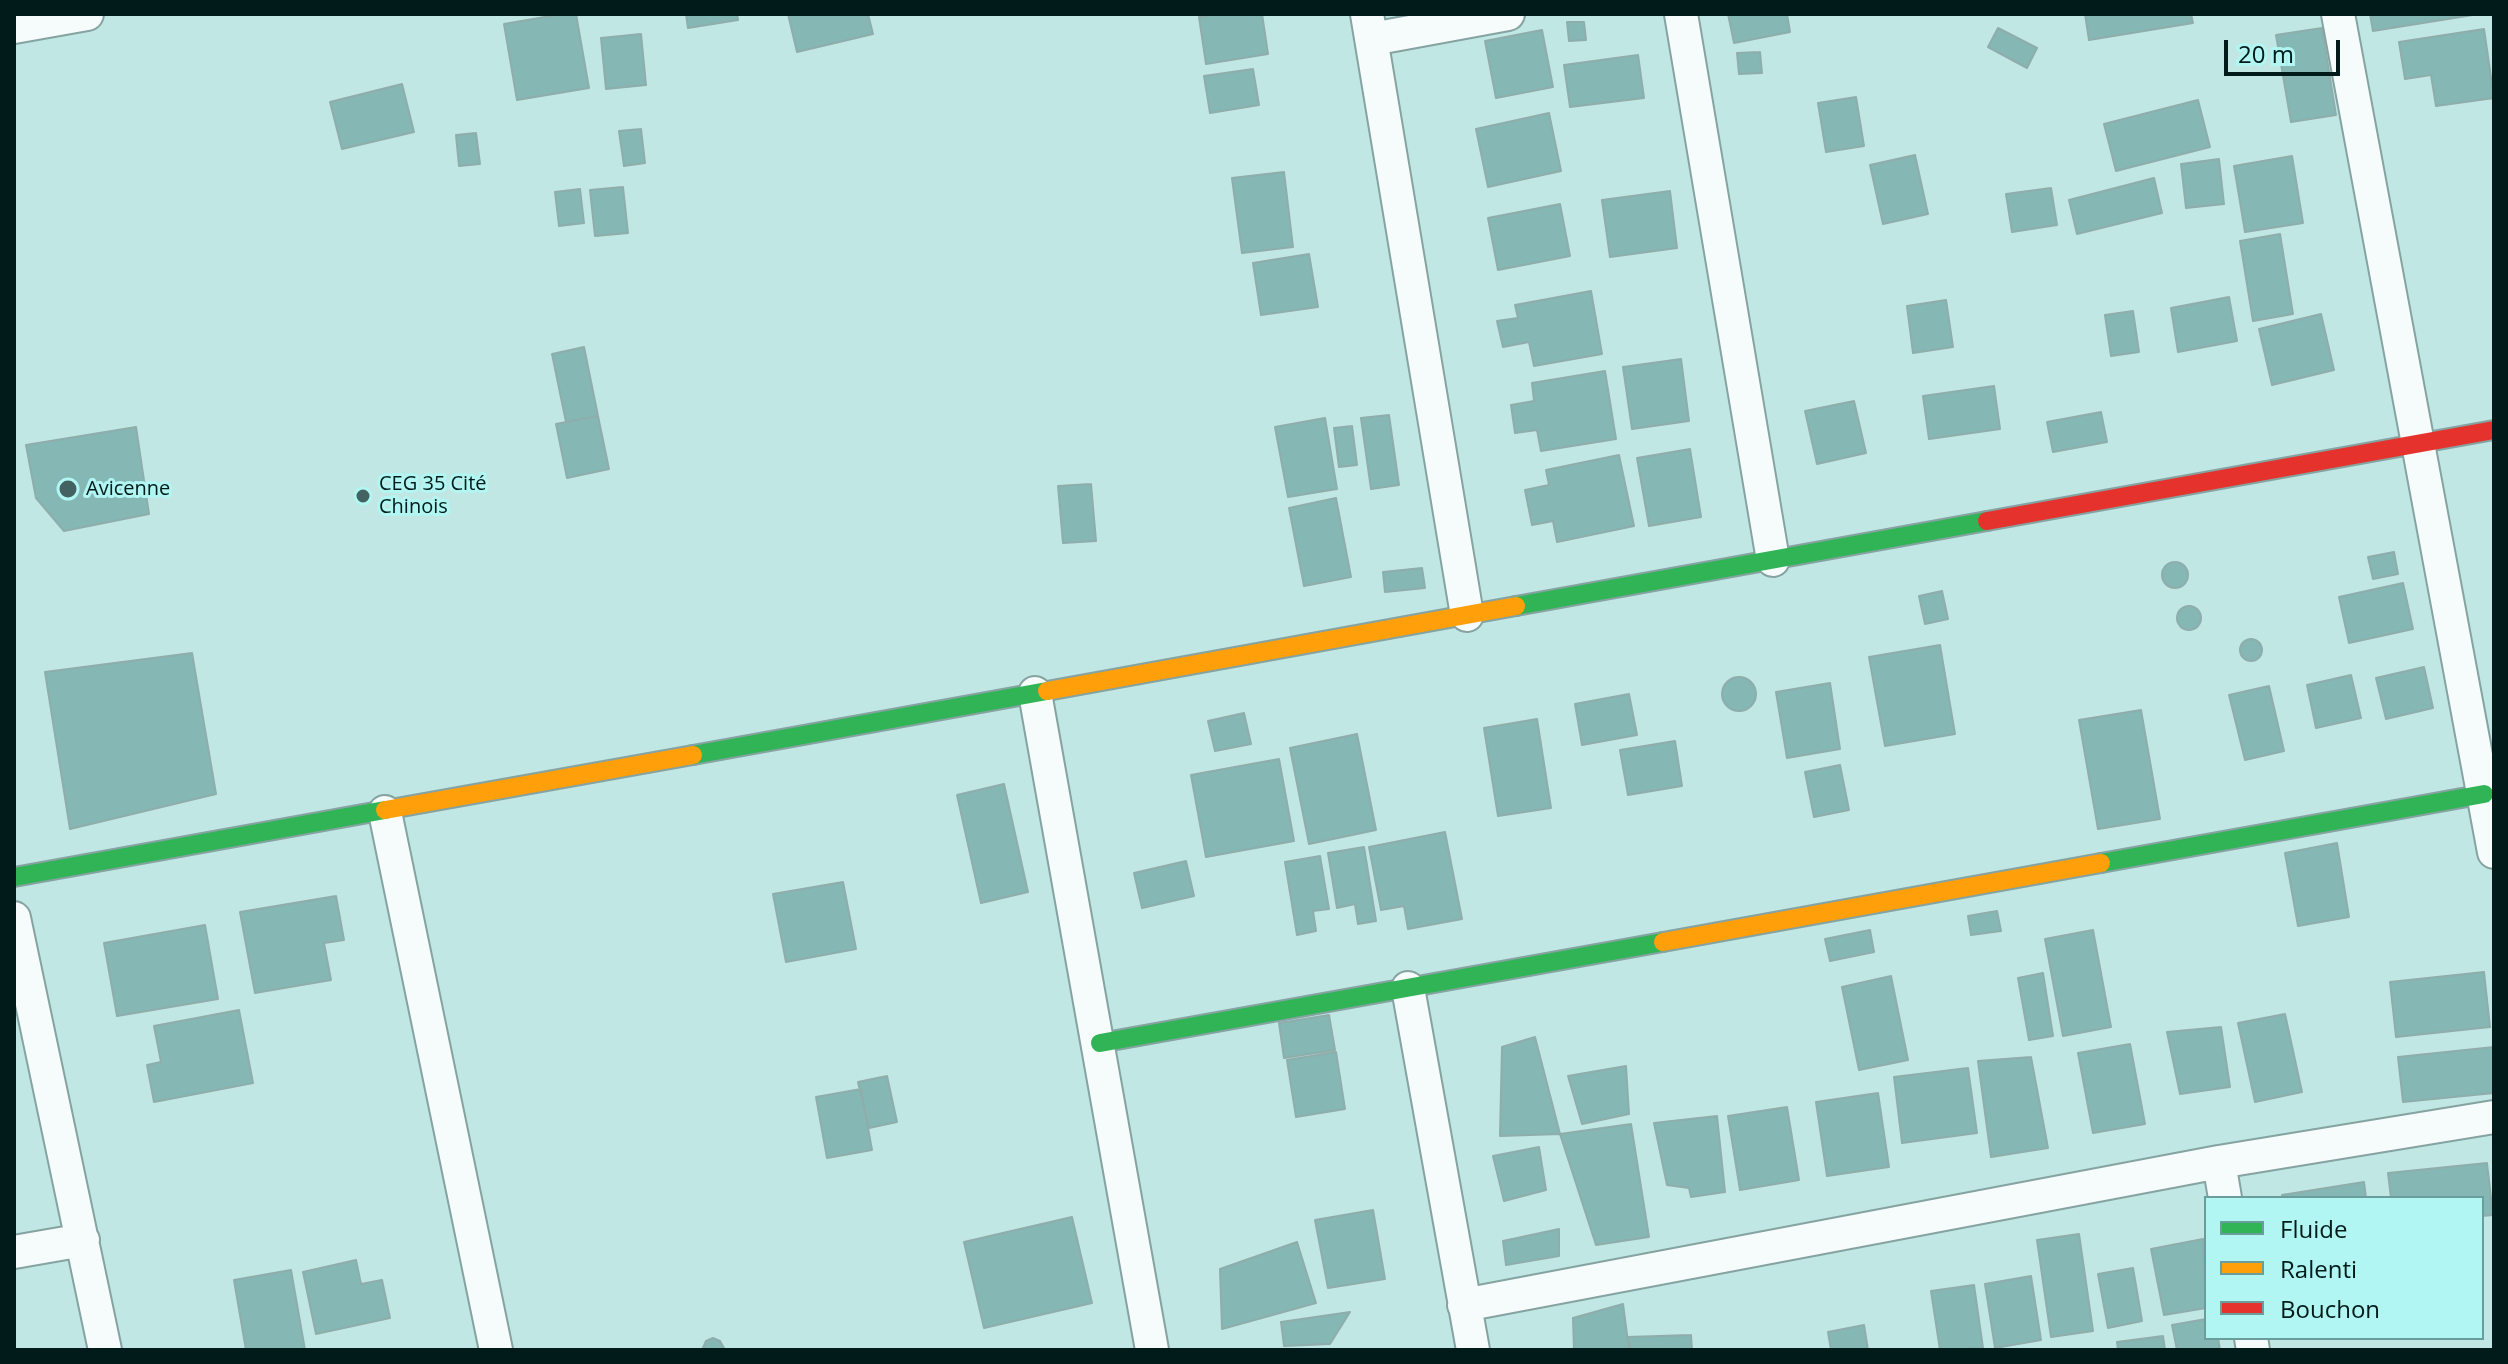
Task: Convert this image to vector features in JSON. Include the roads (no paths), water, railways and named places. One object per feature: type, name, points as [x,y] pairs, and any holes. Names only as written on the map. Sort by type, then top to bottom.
[{"type":"street","points":[[14,27],[87,14]]},
{"type":"street","points":[[1467,615],[1369,26],[1508,14]]},
{"type":"street","points":[[1681,14],[1773,560]]},
{"type":"street","points":[[2338,14],[2494,852]]},
{"type":"street","points":[[14,877],[2494,430]]},
{"type":"street","points":[[1035,693],[1100,1043],[1152,1350]]},
{"type":"street","points":[[1100,1043],[2484,794]]},
{"type":"street","points":[[385,812],[496,1350]]},
{"type":"street","points":[[14,918],[105,1350]]},
{"type":"street","points":[[1408,988],[1473,1350]]},
{"type":"street","points":[[1464,1305],[2219,1162],[2494,1117]]},
{"type":"street","points":[[2219,1162],[2225,1196]]},
{"type":"street","points":[[14,1252],[83,1240]]},
{"type":"place","name":"Avicenne","points":[[68,489]]},
{"type":"place","name":"CEG 35 Cité Chinois","points":[[363,496]]}]
